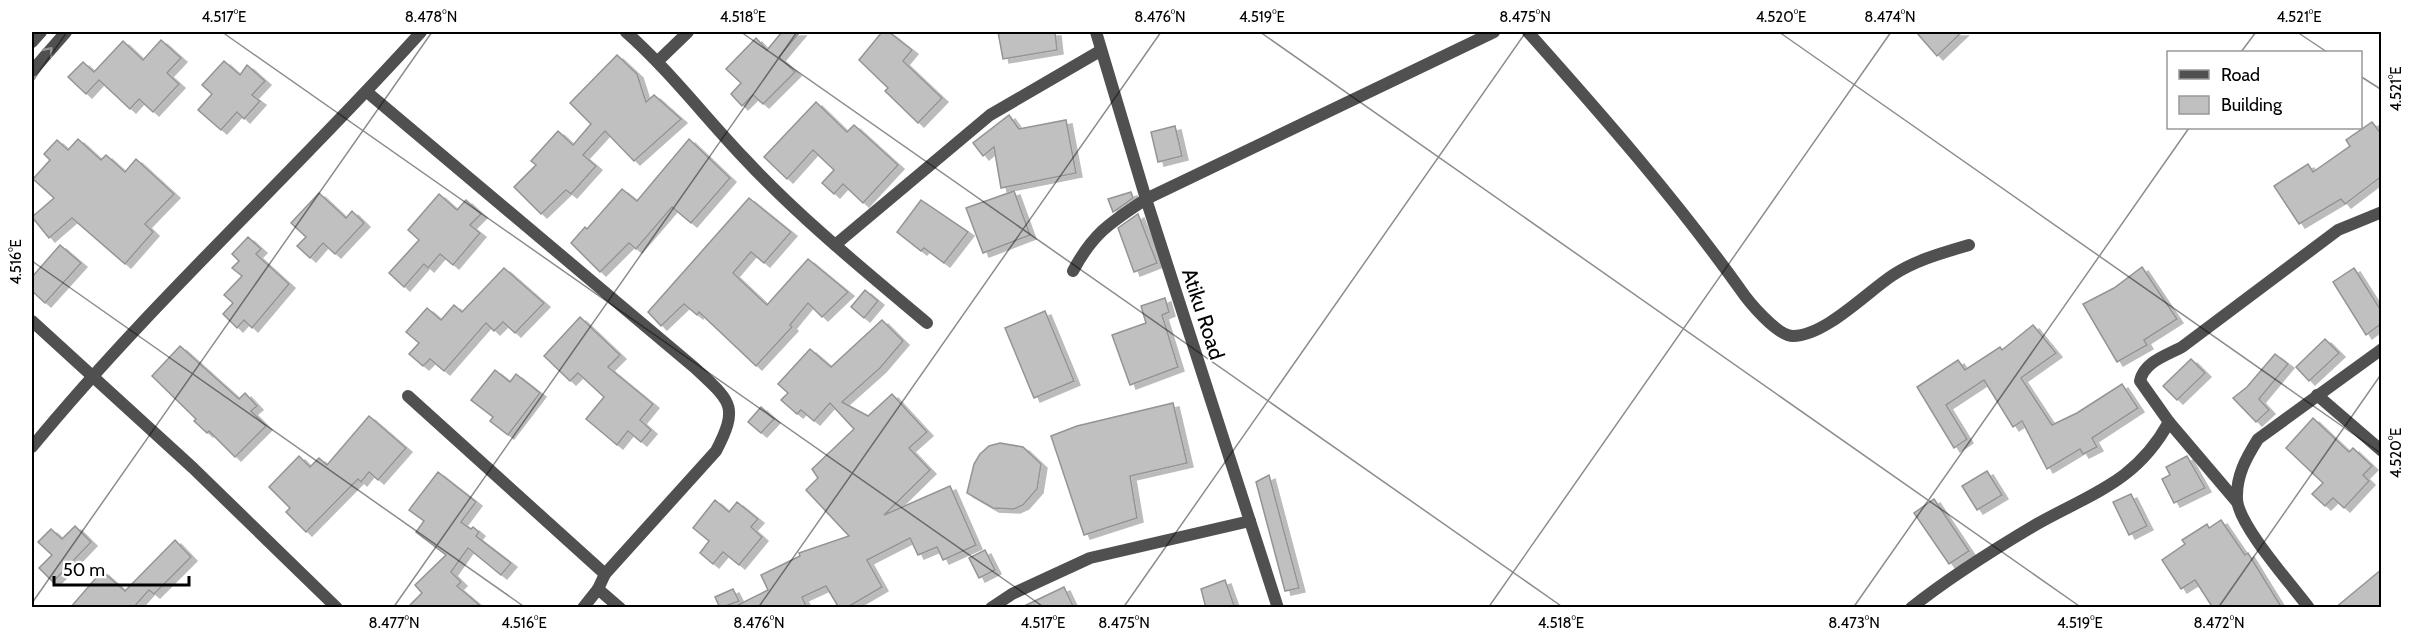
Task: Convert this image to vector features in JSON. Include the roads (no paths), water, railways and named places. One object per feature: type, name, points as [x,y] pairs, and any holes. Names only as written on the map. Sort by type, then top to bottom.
[{"type":"street","points":[[32,42],[41,32]]},
{"type":"street","points":[[32,71],[66,32]]},
{"type":"street","points":[[32,447],[92,373],[367,92],[421,32]]},
{"type":"street","points":[[626,32],[658,61],[744,159],[835,245],[927,323]]},
{"type":"street","points":[[658,61],[688,32]]},
{"type":"street","name":"Atiku Road","points":[[1096,32],[1146,199],[1278,608]]},
{"type":"street","points":[[1073,271],[1087,245],[1109,224],[1146,199],[1494,32]]},
{"type":"street","points":[[1528,32],[1688,217],[1749,302],[1778,330],[1791,337],[1805,334],[1839,317],[1892,275],[1911,264],[1969,245]]},
{"type":"street","points":[[835,245],[990,115],[1100,51]]},
{"type":"street","points":[[367,92],[695,368],[726,398],[731,415],[727,431],[716,451],[604,574],[598,589],[583,608]]},
{"type":"street","points":[[2309,608],[2247,527],[2237,502],[2169,422],[2140,381],[2142,371],[2154,361],[2182,347],[2338,230],[2382,212]]},
{"type":"street","points":[[32,321],[92,373],[337,608]]},
{"type":"street","points":[[2237,502],[2238,480],[2245,459],[2258,439],[2382,349]]},
{"type":"street","points":[[2317,395],[2382,452]]},
{"type":"street","points":[[408,396],[604,574]]},
{"type":"street","points":[[1911,608],[1945,580],[2003,544],[2055,514],[2098,495],[2130,471],[2158,441],[2169,422]]},
{"type":"street","points":[[991,608],[1012,594],[1090,558],[1250,521]]},
{"type":"street","points":[[598,589],[620,608]]}]
